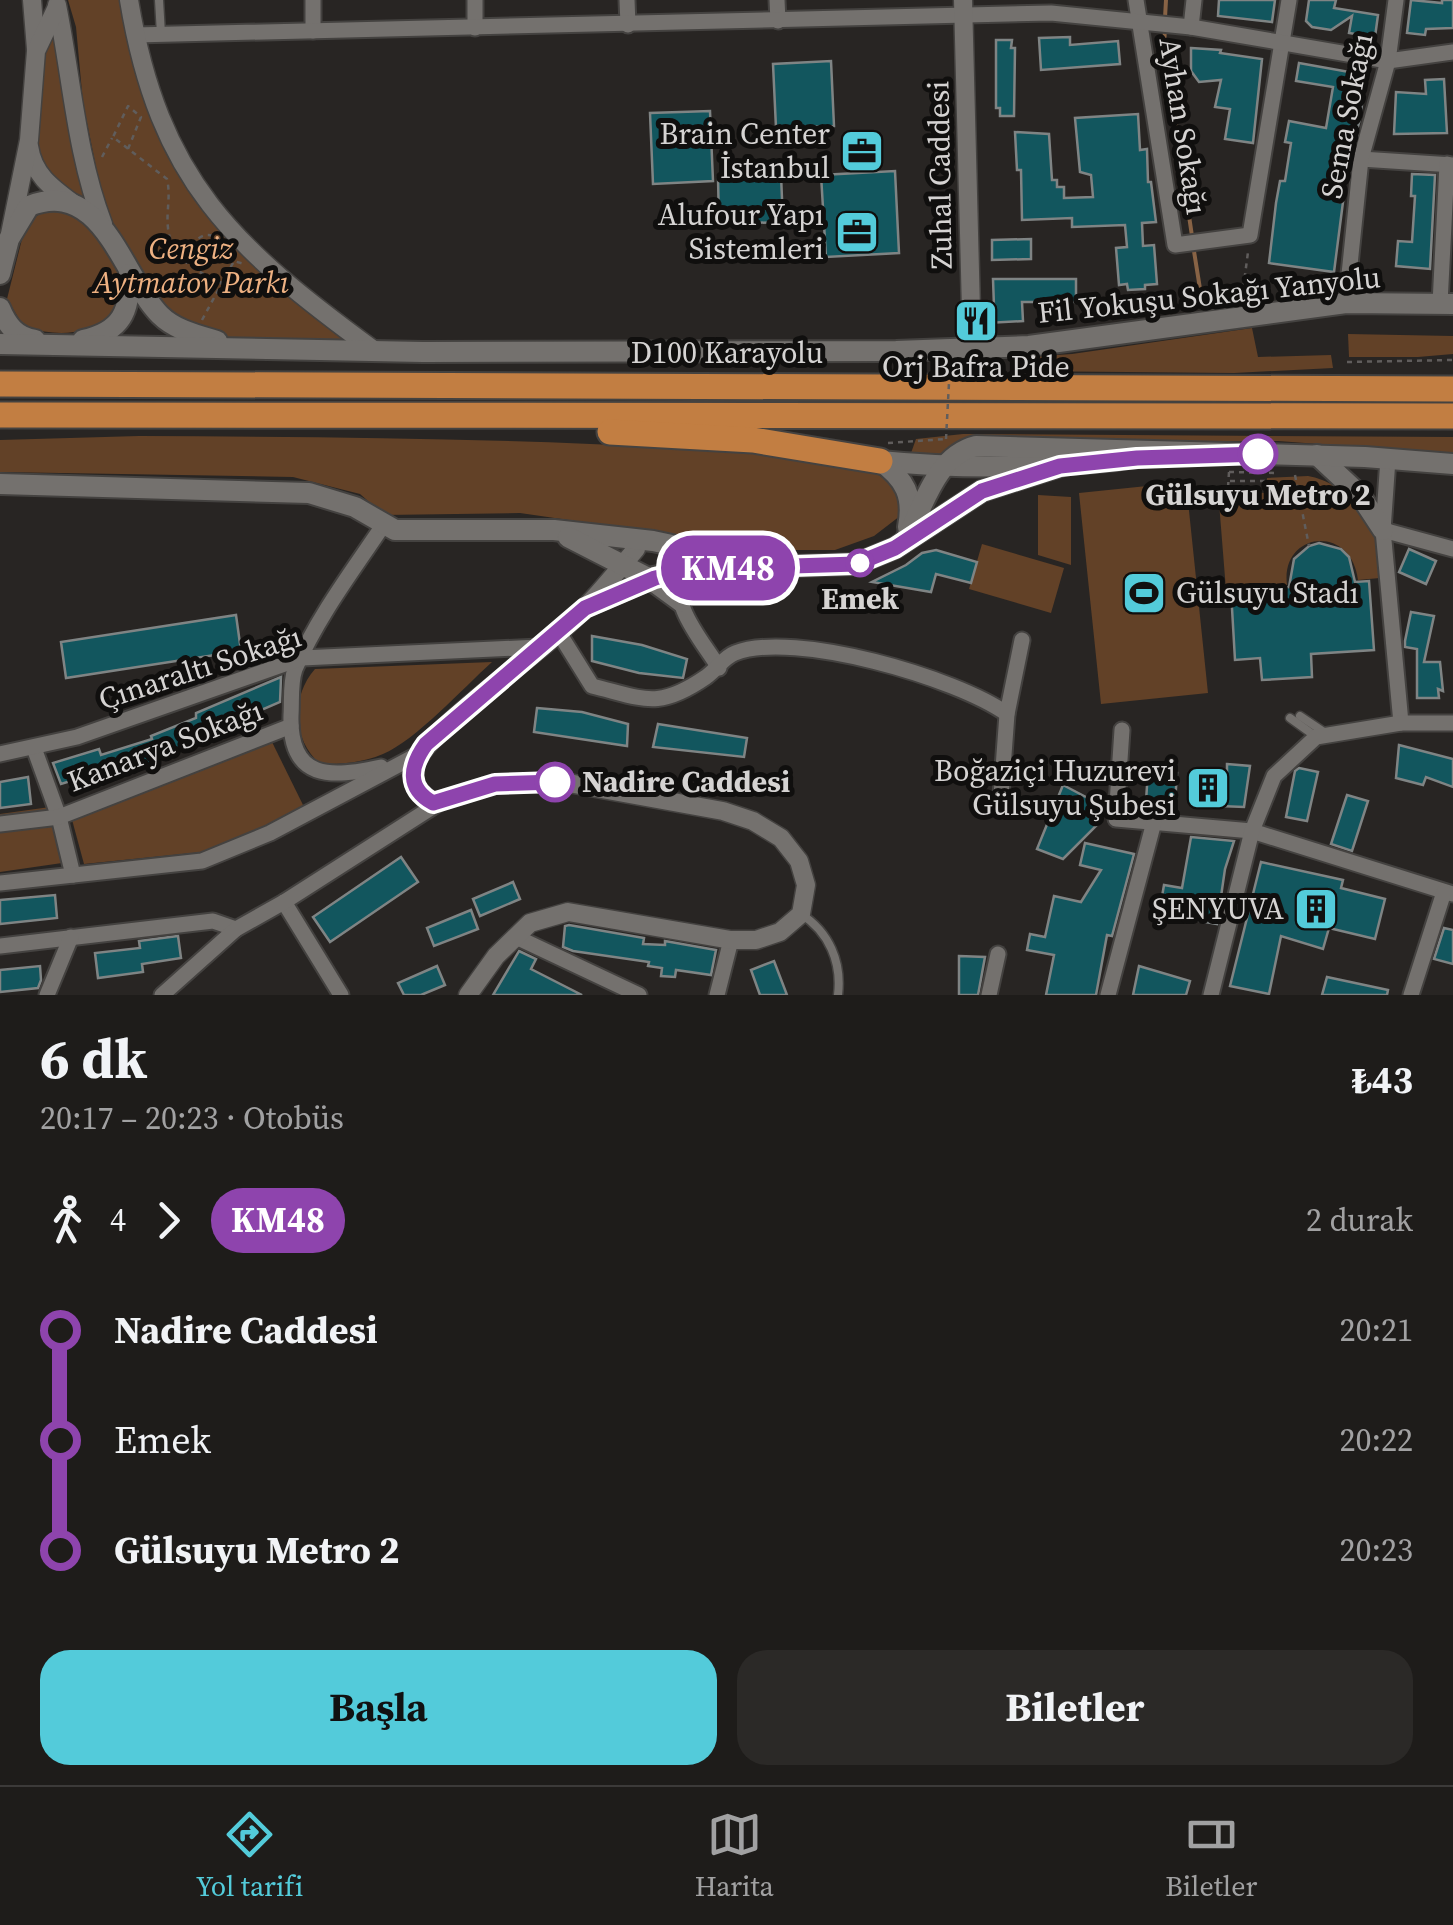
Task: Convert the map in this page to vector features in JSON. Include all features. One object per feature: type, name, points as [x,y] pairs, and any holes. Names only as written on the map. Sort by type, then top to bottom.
[{"type":"highway","name":"D100 Karayolu","points":[[0,384],[1453,389]]},
{"type":"highway","points":[[0,414],[1453,416]]},
{"type":"highway","points":[[452,414],[601,432],[882,452]]},
{"type":"main road","points":[[0,274],[9,239],[30,206],[49,201],[74,205],[102,224],[158,313],[174,326],[238,348]]},
{"type":"main road","points":[[0,308],[12,330],[24,338],[60,345],[101,335],[117,324],[128,305],[128,268]]},
{"type":"main road","name":"Fil Yokuşu Sokağı Yanyolu","points":[[0,344],[778,353],[972,348],[1088,339],[1346,303],[1446,304]]},
{"type":"main road","points":[[906,539],[942,467],[962,451],[992,444],[1364,456],[1453,464]]},
{"type":"main road","points":[[882,452],[942,467],[1060,466],[1229,453]]},
{"type":"main road","points":[[882,452],[906,487],[911,512],[906,539]]},
{"type":"main road","points":[[1317,455],[1360,495],[1383,530]]},
{"type":"main road","points":[[1360,495],[1364,456]]},
{"type":"main road","points":[[0,484],[309,494],[355,507],[388,530],[554,530],[644,566],[684,570],[856,564],[884,554],[982,491],[1060,466]]},
{"type":"main road","points":[[554,530],[644,566],[775,568]]},
{"type":"street","points":[[9,239],[29,140],[36,51],[32,0]]},
{"type":"street","points":[[130,0],[152,100],[175,150],[228,230],[275,274],[375,351]]},
{"type":"street","points":[[313,31],[314,0]]},
{"type":"street","points":[[475,0],[475,28]]},
{"type":"street","points":[[627,0],[628,25]]},
{"type":"street","points":[[778,0],[778,21]]},
{"type":"street","name":"Ayhan Sokağı","points":[[1136,0],[1175,245],[1250,235]]},
{"type":"street","points":[[1191,27],[1194,0]]},
{"type":"street","points":[[1250,235],[1289,0]]},
{"type":"street","name":"Sema Sokağı","points":[[1346,303],[1361,160],[1388,61],[1396,0]]},
{"type":"street","points":[[36,51],[56,3]]},
{"type":"street","points":[[56,3],[78,137],[102,224]]},
{"type":"street","points":[[135,35],[778,21],[963,6],[1138,20],[1388,61],[1453,52]]},
{"type":"street","name":"Zuhal Caddesi","points":[[963,6],[972,348]]},
{"type":"street","points":[[29,140],[31,162],[43,180],[74,205]]},
{"type":"street","points":[[1361,160],[1450,165],[1446,304]]},
{"type":"street","points":[[1388,459],[1383,530],[1401,723]]},
{"type":"street","points":[[388,530],[342,586],[302,658],[293,679],[291,726],[298,755],[312,770],[340,775],[396,763]]},
{"type":"street","points":[[1383,530],[1453,549]]},
{"type":"street","points":[[644,566],[680,604],[719,668]]},
{"type":"street","points":[[0,883],[202,860],[299,819],[396,763],[419,754],[585,608],[644,566]]},
{"type":"street","points":[[585,608],[644,566]]},
{"type":"street","points":[[680,604],[678,587],[684,570]]},
{"type":"street","points":[[559,634],[592,686],[646,699],[678,696],[735,653],[777,646],[805,647],[848,654],[933,681],[1007,714]]},
{"type":"street","points":[[1000,809],[1007,714],[1022,640]]},
{"type":"street","name":"Çınaraltı Sokağı","points":[[0,754],[77,737],[302,658],[539,647]]},
{"type":"street","points":[[1210,995],[1252,831],[1274,776],[1322,736],[1401,723],[1453,723]]},
{"type":"street","name":"Kanarya Sokağı","points":[[0,824],[59,817],[291,726]]},
{"type":"street","points":[[1122,730],[1116,819],[1252,831],[1449,893],[1410,995]]},
{"type":"street","points":[[34,748],[59,817],[73,875]]},
{"type":"street","points":[[419,754],[412,770],[417,790],[433,803],[495,784],[563,782],[740,815],[768,829],[791,848],[806,885],[801,914],[770,937],[730,940],[568,912],[530,923],[469,995]]},
{"type":"street","points":[[162,995],[236,929],[442,800]]},
{"type":"street","points":[[1108,995],[1154,822]]},
{"type":"street","points":[[284,902],[341,995]]},
{"type":"street","points":[[0,946],[213,920],[236,929]]},
{"type":"street","points":[[47,995],[71,937]]},
{"type":"street","points":[[516,937],[639,995]]},
{"type":"street","points":[[716,995],[730,940]]},
{"type":"street","points":[[989,995],[998,954]]},
{"type":"lane","points":[[160,0],[161,34]]},
{"type":"lane","points":[[1295,717],[1322,736]]},
{"type":"lane","points":[[801,914],[826,937],[837,963],[838,995]]},
{"type":"path","points":[[128,149],[141,117],[128,106],[113,136],[128,149],[167,179],[171,195],[168,230],[176,252],[192,269],[222,284]]},
{"type":"path","points":[[1240,315],[1250,235]]},
{"type":"path","points":[[202,236],[216,237],[222,243],[222,256],[209,265],[202,263],[194,252],[195,244],[202,236]]},
{"type":"path","points":[[222,256],[275,274]]},
{"type":"path","points":[[194,334],[234,262]]},
{"type":"path","points":[[1347,362],[1453,360]]},
{"type":"path","points":[[882,452],[946,440],[950,364]]},
{"type":"path","points":[[1278,473],[1229,472],[1228,488],[1281,487]]},
{"type":"path","points":[[1295,473],[1309,546]]},
{"type":"path","points":[[1228,481],[1268,481]]},
{"type":"green space","name":"Cengiz Aytmatov Parkı","points":[[68,0],[129,0],[143,80],[213,209],[375,351],[237,348],[166,317],[128,267],[99,182],[83,103],[76,27]]},
{"type":"green space","points":[[53,22],[68,127],[87,201],[75,197],[44,171],[36,147],[42,51]]},
{"type":"green space","points":[[48,209],[62,211],[88,225],[109,248],[123,290],[114,320],[70,332],[37,330],[24,327],[7,299],[24,231],[30,220]]},
{"type":"green space","points":[[1252,328],[1258,357],[1331,355],[1333,368],[1234,373],[1012,371],[1012,358],[1072,354]]},
{"type":"green space","points":[[1348,334],[1453,336],[1453,354],[1349,357]]},
{"type":"green space","points":[[963,434],[1453,437],[1453,454],[1278,441],[971,442],[939,455],[911,453],[916,439]]},
{"type":"green space","points":[[139,436],[473,440],[813,455],[855,464],[882,477],[897,497],[900,516],[874,536],[835,550],[776,550],[520,513],[384,515],[360,494],[293,477],[0,472],[0,440]]},
{"type":"green space","points":[[1308,476],[1329,483],[1360,506],[1377,537],[1380,578],[1358,580],[1353,562],[1343,549],[1317,541],[1294,554],[1287,585],[1226,590],[1218,490],[1266,493],[1267,478]]},
{"type":"green space","name":"Gülsuyu Stadı","points":[[1186,482],[1208,693],[1101,704],[1079,493]]},
{"type":"green space","points":[[1038,495],[1071,497],[1071,565],[1038,555]]},
{"type":"green space","points":[[982,544],[1064,568],[1051,613],[969,589]]},
{"type":"green space","points":[[492,662],[424,726],[383,754],[360,761],[320,764],[304,742],[299,704],[315,669]]},
{"type":"green space","points":[[272,742],[305,809],[202,852],[84,864],[71,816]]},
{"type":"green space","points":[[50,807],[62,863],[0,872],[0,814]]},
{"type":"building","points":[[1219,0],[1275,0],[1272,22],[1218,16]]},
{"type":"building","points":[[1309,0],[1336,0],[1334,8],[1378,15],[1375,37],[1349,33],[1352,16],[1331,30],[1312,27],[1306,21]]},
{"type":"building","points":[[1411,0],[1453,0],[1453,28],[1426,29],[1425,35],[1407,33]]},
{"type":"building","points":[[1070,37],[1070,45],[1118,41],[1120,64],[1041,70],[1039,38]]},
{"type":"building","points":[[996,40],[1012,40],[1011,48],[1015,48],[1014,116],[1000,116],[1000,108],[996,108]]},
{"type":"building","points":[[1191,48],[1262,59],[1253,143],[1225,139],[1230,109],[1215,107],[1221,80],[1199,82],[1191,71]]},
{"type":"building","points":[[831,61],[834,126],[776,128],[773,64]]},
{"type":"building","points":[[1299,63],[1366,75],[1360,119],[1351,152],[1348,151],[1339,202],[1343,202],[1334,272],[1269,263],[1280,181],[1285,181],[1291,143],[1285,142],[1289,121],[1326,128],[1333,87],[1296,81]]},
{"type":"building","points":[[1444,79],[1447,133],[1394,134],[1396,92],[1426,94],[1425,80]]},
{"type":"building","points":[[710,111],[713,181],[653,184],[650,113]]},
{"type":"building","points":[[1138,114],[1140,150],[1147,149],[1148,182],[1156,222],[1142,223],[1143,246],[1154,245],[1157,284],[1128,290],[1127,284],[1119,285],[1116,248],[1127,247],[1125,225],[1072,227],[1072,218],[1022,220],[1015,132],[1049,134],[1052,180],[1057,180],[1057,187],[1064,187],[1064,198],[1093,197],[1091,175],[1080,172],[1075,118]]},
{"type":"building","points":[[895,171],[899,253],[826,257],[821,175]]},
{"type":"building","points":[[1412,174],[1435,175],[1430,269],[1396,266],[1398,241],[1412,242]]},
{"type":"building","points":[[781,175],[783,222],[719,224],[718,177]]},
{"type":"building","points":[[1031,239],[1031,259],[992,260],[992,240]]},
{"type":"building","points":[[993,279],[1076,279],[1076,302],[1022,302],[1023,321],[987,323],[986,307],[994,307]]},
{"type":"building","points":[[1319,543],[1341,549],[1349,557],[1355,582],[1369,581],[1374,650],[1311,654],[1312,677],[1262,680],[1260,658],[1235,660],[1231,591],[1289,587],[1294,559]]},
{"type":"building","points":[[1409,549],[1436,561],[1426,584],[1399,572]]},
{"type":"building","points":[[936,550],[977,562],[971,583],[936,574],[931,592],[872,582],[922,553]]},
{"type":"building","points":[[1411,612],[1434,616],[1424,662],[1440,662],[1443,691],[1438,689],[1439,698],[1417,698],[1417,649],[1405,647]]},
{"type":"building","points":[[236,615],[241,651],[66,678],[61,642]]},
{"type":"building","points":[[592,636],[642,645],[687,659],[683,678],[639,673],[592,661]]},
{"type":"building","points":[[281,677],[280,702],[203,735],[205,740],[108,777],[106,770],[61,784],[53,763],[99,749],[101,755],[152,739],[151,736],[196,718],[196,713]]},
{"type":"building","points":[[537,708],[582,712],[628,724],[627,746],[534,732]]},
{"type":"building","points":[[658,724],[747,738],[744,757],[653,747]]},
{"type":"building","points":[[1399,745],[1453,759],[1453,787],[1426,777],[1423,785],[1396,778]]},
{"type":"building","points":[[1227,764],[1250,766],[1244,807],[1195,805],[1199,771],[1227,772]]},
{"type":"building","points":[[1299,768],[1318,772],[1307,821],[1286,817],[1295,771]]},
{"type":"building","points":[[1148,771],[1177,773],[1175,803],[1146,801]]},
{"type":"building","points":[[28,777],[31,804],[0,808],[0,782]]},
{"type":"building","points":[[1063,785],[1101,805],[1098,824],[1063,859],[1037,849]]},
{"type":"building","points":[[1347,795],[1368,801],[1352,851],[1331,844]]},
{"type":"building","points":[[1191,837],[1234,841],[1225,869],[1217,924],[1159,914],[1164,885],[1182,888]]},
{"type":"building","points":[[1085,843],[1134,854],[1112,936],[1107,935],[1096,995],[1046,995],[1054,955],[1027,950],[1030,934],[1045,937],[1054,896],[1081,902],[1101,870],[1080,865]]},
{"type":"building","points":[[401,857],[418,882],[330,942],[313,917]]},
{"type":"building","points":[[1261,862],[1343,880],[1341,888],[1385,899],[1375,939],[1329,928],[1323,949],[1281,936],[1269,994],[1230,986]]},
{"type":"building","points":[[513,882],[520,899],[480,916],[473,899]]},
{"type":"building","points":[[55,895],[57,918],[0,924],[0,900]]},
{"type":"building","points":[[471,910],[478,929],[434,946],[427,928]]},
{"type":"building","points":[[565,926],[644,938],[643,944],[665,945],[665,941],[716,950],[711,975],[676,970],[675,977],[661,976],[662,968],[648,966],[649,962],[573,951],[563,947]]},
{"type":"building","points":[[1444,928],[1453,930],[1453,964],[1434,959]]},
{"type":"building","points":[[178,936],[181,958],[142,964],[143,972],[98,978],[95,953],[140,948],[139,941]]},
{"type":"building","points":[[519,951],[536,959],[531,969],[582,995],[493,995]]},
{"type":"building","points":[[959,956],[985,957],[978,995],[959,995]]},
{"type":"building","points":[[774,961],[787,995],[760,995],[751,970]]},
{"type":"building","points":[[40,966],[38,988],[0,992],[0,970]]},
{"type":"building","points":[[437,966],[445,985],[421,995],[404,995],[398,983]]},
{"type":"building","points":[[1139,966],[1190,981],[1186,995],[1133,995]]},
{"type":"building","points":[[1327,977],[1388,990],[1387,995],[1322,995]]},
{"type":"waterway","points":[[1165,18],[1166,0]]},
{"type":"waterway","points":[[1165,27],[1164,48],[1192,236]]},
{"type":"waterway","points":[[1193,245],[1201,295]]},
{"type":"bus line","name":"KM48","points":[[555,782],[495,784],[433,803],[417,790],[412,770],[426,744],[585,608],[684,570],[856,564],[895,548],[969,497],[1060,466],[1137,458],[1258,454]]},
{"type":"place","name":"Brain Center İstanbul","points":[[862,151]]},
{"type":"place","name":"Alufour Yapı Sistemleri","points":[[857,232]]},
{"type":"place","name":"Orj Bafra Pide","points":[[976,321]]},
{"type":"place","name":"Gülsuyu Metro 2","points":[[1258,454]]},
{"type":"place","name":"Emek","points":[[860,563]]},
{"type":"place","name":"Gülsuyu Stadı","points":[[1144,593]]},
{"type":"place","name":"Nadire Caddesi","points":[[555,782]]},
{"type":"place","name":"Boğaziçi Huzurevi Gülsuyu Şubesi","points":[[1208,788]]},
{"type":"place","name":"ŞENYUVA","points":[[1316,909]]}]
